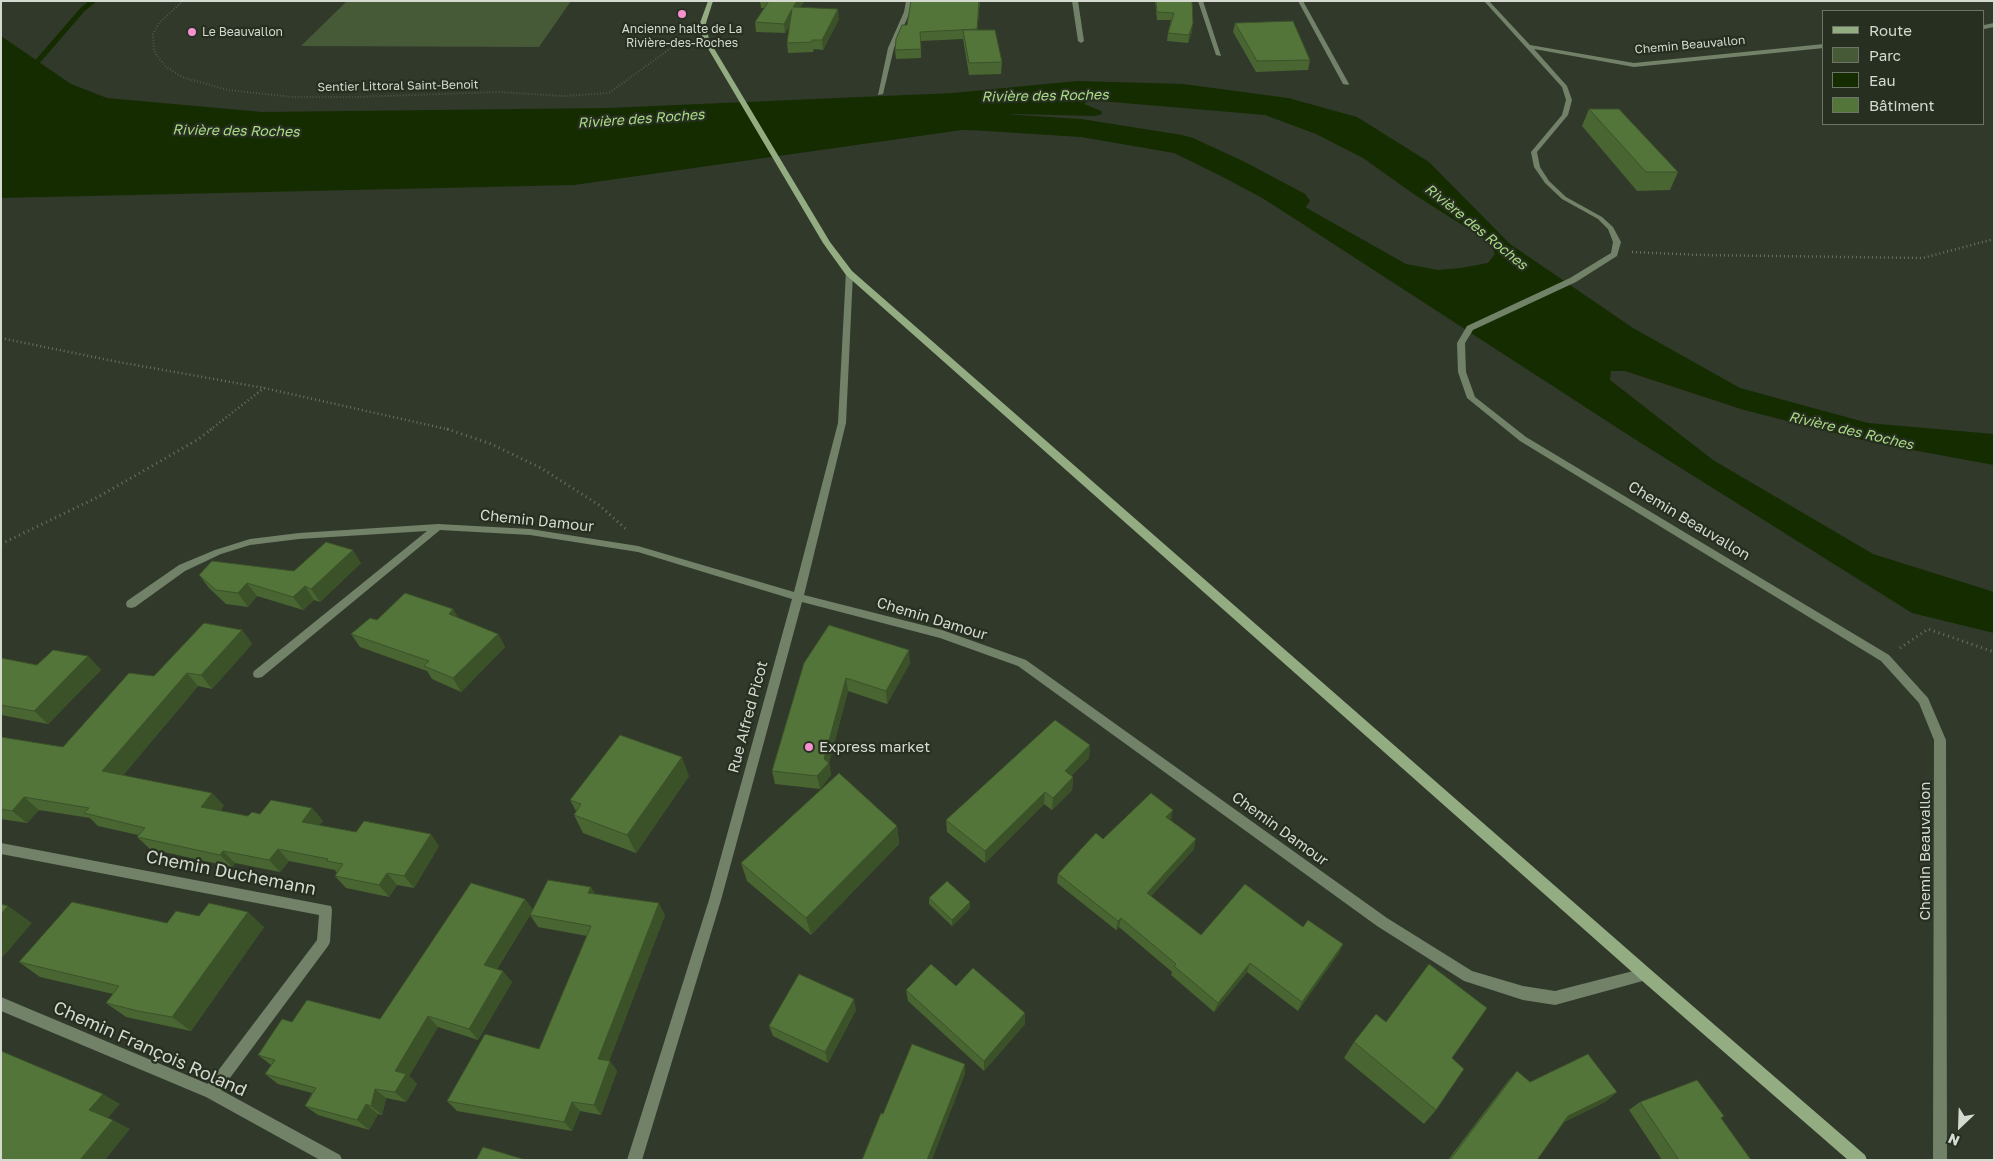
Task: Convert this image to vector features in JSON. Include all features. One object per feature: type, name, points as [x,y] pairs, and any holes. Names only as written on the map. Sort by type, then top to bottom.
[{"type":"main road","points":[[711,1],[703,23],[706,40],[827,243],[849,273],[1645,974],[1860,1160]]},
{"type":"street","points":[[880,94],[891,48],[907,12],[909,1]]},
{"type":"street","points":[[1075,1],[1081,41]]},
{"type":"street","points":[[1200,1],[1219,55]]},
{"type":"street","points":[[1300,1],[1346,84]]},
{"type":"street","points":[[1486,1],[1564,87],[1569,100],[1565,115],[1534,152],[1537,166],[1547,182],[1564,198],[1600,218],[1611,228],[1617,242],[1614,254]]},
{"type":"street","name":"Chemin Beauvallon","points":[[1529,47],[1634,65],[1822,46]]},
{"type":"street","name":"Chemin Beauvallon","points":[[1614,254],[1573,280],[1470,328],[1461,343],[1462,372],[1471,398],[1515,433],[1885,658],[1924,701],[1940,740],[1940,1160]]},
{"type":"street","name":"Rue Alfred Picot","points":[[634,1160],[715,900],[798,597],[842,423],[849,273]]},
{"type":"street","points":[[258,674],[438,528]]},
{"type":"street","name":"Chemin Damour","points":[[132,604],[182,568],[218,552],[250,542],[300,536],[438,528],[530,532],[638,549],[798,597],[942,634],[1022,663],[1382,922],[1469,976],[1523,994],[1555,998],[1645,974]]},
{"type":"street","name":"Chemin Duchemann","points":[[1,848],[326,910],[323,942],[211,1092]]},
{"type":"street","name":"Chemin François Roland","points":[[1,1004],[211,1092],[335,1160]]},
{"type":"path","name":"Sentier Littoral Saint-Benoit","points":[[183,1],[159,22],[153,34],[154,51],[165,66],[182,77],[228,90],[292,97],[355,97],[497,92],[564,96],[608,93],[675,45],[679,30],[690,28]]},
{"type":"path","points":[[1614,254],[1638,251],[1700,256],[1923,258],[1994,239]]},
{"type":"path","points":[[1,338],[264,388],[446,428],[491,444],[541,468],[599,506],[626,528],[638,549]]},
{"type":"path","points":[[1,544],[98,496],[198,440],[264,388]]},
{"type":"path","points":[[1885,658],[1928,629],[1994,652]]},
{"type":"green space","points":[[347,1],[571,1],[539,47],[301,46]]},
{"type":"water","name":"Rivière des Roches","points":[[1,36],[71,84],[107,98],[262,112],[608,108],[953,93],[1077,81],[1183,84],[1288,98],[1357,117],[1429,162],[1510,244],[1633,328],[1740,388],[1868,423],[1994,434],[1994,465],[1874,443],[1744,410],[1625,371],[1611,371],[1610,380],[1713,460],[1873,554],[1994,592],[1994,633],[1912,613],[1633,438],[1207,162],[1140,142],[1063,132],[962,130],[574,185],[1,198]],"holes":[[[1089,100],[1265,115],[1316,134],[1363,158],[1415,195],[1489,242],[1495,254],[1488,263],[1461,268],[1438,270],[1406,264],[1257,180],[1182,145],[1121,132],[1081,128],[990,124],[984,120],[986,117],[1016,114],[1095,116],[1102,114],[1101,111],[1084,104]]]},
{"type":"building","points":[[769,1],[797,1],[793,7],[838,9],[822,40],[787,43],[792,9],[784,24],[755,22]]},
{"type":"building","points":[[911,1],[979,1],[977,29],[920,32],[921,49],[895,50],[896,39],[902,25],[907,25]]},
{"type":"building","points":[[1156,1],[1192,1],[1193,23],[1189,35],[1168,33],[1174,13],[1157,12]]},
{"type":"building","points":[[1293,21],[1310,60],[1257,61],[1235,23]]},
{"type":"building","points":[[963,30],[995,30],[1002,62],[969,63]]},
{"type":"building","points":[[1589,109],[1619,109],[1678,172],[1646,172]]},
{"type":"building","points":[[326,542],[353,550],[311,589],[305,586],[293,597],[247,583],[238,593],[216,590],[199,575],[212,561],[294,571]]},
{"type":"building","points":[[405,593],[453,609],[449,614],[498,634],[453,678],[424,666],[429,661],[351,634],[370,618],[377,620]]},
{"type":"building","points":[[204,623],[242,630],[201,675],[187,673],[102,771],[212,793],[201,807],[248,816],[252,812],[260,814],[271,800],[312,808],[302,822],[356,832],[364,821],[431,834],[404,876],[387,873],[379,885],[335,876],[343,864],[278,849],[269,860],[223,851],[220,855],[137,837],[145,828],[84,813],[89,808],[24,797],[12,811],[1,809],[1,737],[63,747],[129,673],[154,676]]},
{"type":"building","points":[[829,625],[909,650],[886,691],[846,678],[824,759],[829,763],[817,776],[772,771],[804,663]]},
{"type":"building","points":[[53,650],[88,656],[34,711],[1,705],[1,658],[37,665]]},
{"type":"building","points":[[1055,720],[1090,745],[1065,771],[1073,777],[1053,798],[1045,792],[985,851],[946,820]]},
{"type":"building","points":[[620,735],[682,757],[627,835],[574,815],[581,804],[570,800]]},
{"type":"building","points":[[839,773],[897,826],[806,918],[741,863]]},
{"type":"building","points":[[1151,793],[1173,810],[1166,817],[1196,839],[1147,893],[1201,935],[1245,884],[1303,927],[1308,920],[1343,944],[1302,1002],[1250,963],[1218,1003],[1174,966],[1176,964],[1121,918],[1118,921],[1058,874],[1096,833],[1103,839]]},
{"type":"building","points":[[548,880],[591,887],[588,893],[659,903],[598,1059],[610,1061],[594,1105],[572,1102],[564,1122],[447,1101],[485,1034],[539,1049],[591,926],[530,915]]},
{"type":"building","points":[[947,881],[970,902],[952,920],[929,898]]},
{"type":"building","points":[[471,883],[525,899],[484,965],[503,971],[469,1029],[428,1016],[395,1071],[406,1074],[395,1092],[375,1089],[371,1106],[366,1104],[357,1120],[305,1106],[316,1088],[265,1074],[275,1060],[258,1055],[282,1019],[292,1022],[307,1000],[380,1019]]},
{"type":"building","points":[[72,902],[167,923],[176,911],[199,916],[209,903],[248,912],[172,1017],[106,1003],[119,986],[19,962]]},
{"type":"building","points":[[1,904],[8,906],[1,914]]},
{"type":"building","points":[[931,964],[956,986],[973,968],[1025,1013],[984,1061],[906,990]]},
{"type":"building","points":[[1429,964],[1487,1008],[1452,1058],[1464,1069],[1436,1110],[1354,1042],[1376,1014],[1386,1022]]},
{"type":"building","points":[[799,974],[854,999],[825,1052],[769,1026]]},
{"type":"building","points":[[912,1044],[965,1064],[927,1160],[862,1160],[881,1113],[883,1114]]},
{"type":"building","points":[[1,1051],[103,1094],[89,1110],[113,1120],[80,1160],[1,1160]]},
{"type":"building","points":[[1588,1054],[1617,1092],[1568,1116],[1537,1160],[1450,1160],[1517,1071],[1530,1082]]},
{"type":"building","points":[[1697,1080],[1724,1116],[1721,1118],[1751,1160],[1679,1160],[1640,1102]]},
{"type":"building","points":[[483,1147],[526,1160],[476,1160]]},
{"type":"waterway","points":[[28,66],[38,61],[83,9],[93,1]]},
{"type":"waterway","points":[[918,115],[986,122],[1081,128],[1182,145],[1233,169],[1293,201]]},
{"type":"place","name":"Ancienne halte de La Rivière-des-Roches","points":[[682,14]]},
{"type":"place","name":"Le Beauvallon","points":[[192,32]]},
{"type":"place","name":"Express market","points":[[809,747]]}]
